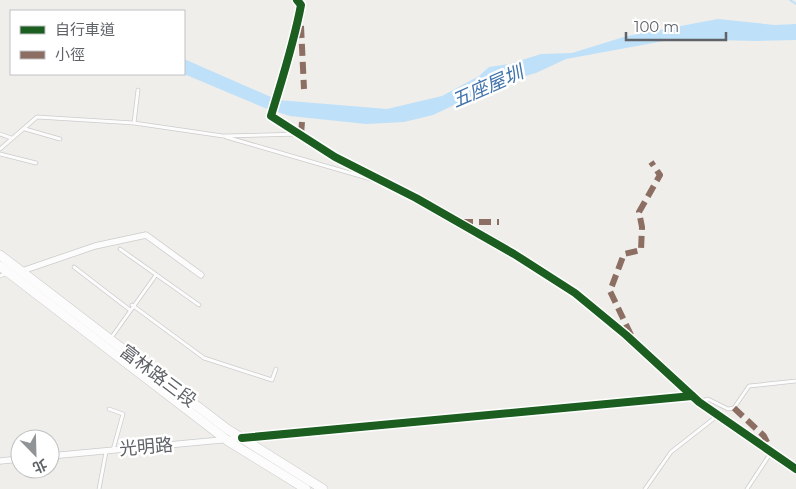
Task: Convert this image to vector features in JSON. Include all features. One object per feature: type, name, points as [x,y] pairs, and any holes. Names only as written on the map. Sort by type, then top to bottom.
[{"type":"main road","name":"富林路三段","points":[[0,255],[11,272],[107,343],[242,438],[323,489]]},
{"type":"main road","name":"富林路三段","points":[[0,266],[11,272],[107,343],[228,441],[306,489]]},
{"type":"street","points":[[11,272],[95,246],[146,235],[201,275]]},
{"type":"street","name":"光明路","points":[[60,455],[228,441],[242,438],[692,396]]},
{"type":"lane","points":[[297,0],[301,5],[284,75],[271,116],[336,157],[514,254],[575,293],[626,335],[699,402],[796,468]]},
{"type":"lane","points":[[134,124],[138,90]]},
{"type":"lane","points":[[0,149],[38,117],[134,124],[223,136],[388,184]]},
{"type":"lane","points":[[25,129],[60,139]]},
{"type":"lane","points":[[0,134],[11,138]]},
{"type":"lane","points":[[223,136],[301,134]]},
{"type":"lane","points":[[0,154],[36,163]]},
{"type":"lane","points":[[120,249],[199,305]]},
{"type":"lane","points":[[74,267],[130,310]]},
{"type":"lane","points":[[107,343],[132,305],[156,275]]},
{"type":"lane","points":[[132,305],[204,358],[272,380],[276,369]]},
{"type":"lane","points":[[699,402],[708,399],[728,409],[734,408],[749,386],[796,381]]},
{"type":"lane","points":[[99,489],[122,414],[109,409]]},
{"type":"lane","points":[[645,489],[671,452],[717,416]]},
{"type":"lane","points":[[747,489],[772,450]]},
{"type":"water","name":"五座屋圳","points":[[718,19],[775,25],[796,24],[796,40],[675,39],[566,59],[536,73],[501,83],[433,115],[404,122],[366,124],[290,116],[265,108],[185,74],[185,59],[278,100],[387,109],[442,96],[479,76],[489,67],[509,64],[541,54],[572,53],[627,36]]},
{"type":"waterway","points":[[790,0],[796,4]]},
{"type":"marked path","points":[[301,26],[304,89]]},
{"type":"marked path","points":[[301,134],[302,122]]},
{"type":"marked path","points":[[631,335],[610,291],[624,254],[641,250],[642,227],[639,212],[660,175],[651,162]]},
{"type":"marked path","points":[[461,222],[499,222]]},
{"type":"marked path","points":[[734,408],[764,436],[770,448]]},
{"type":"cycle path","points":[[297,0],[301,5],[298,19],[271,116],[335,157],[416,198],[514,254],[575,293],[626,335],[699,402],[796,469]]},
{"type":"cycle path","points":[[242,438],[692,396]]}]
